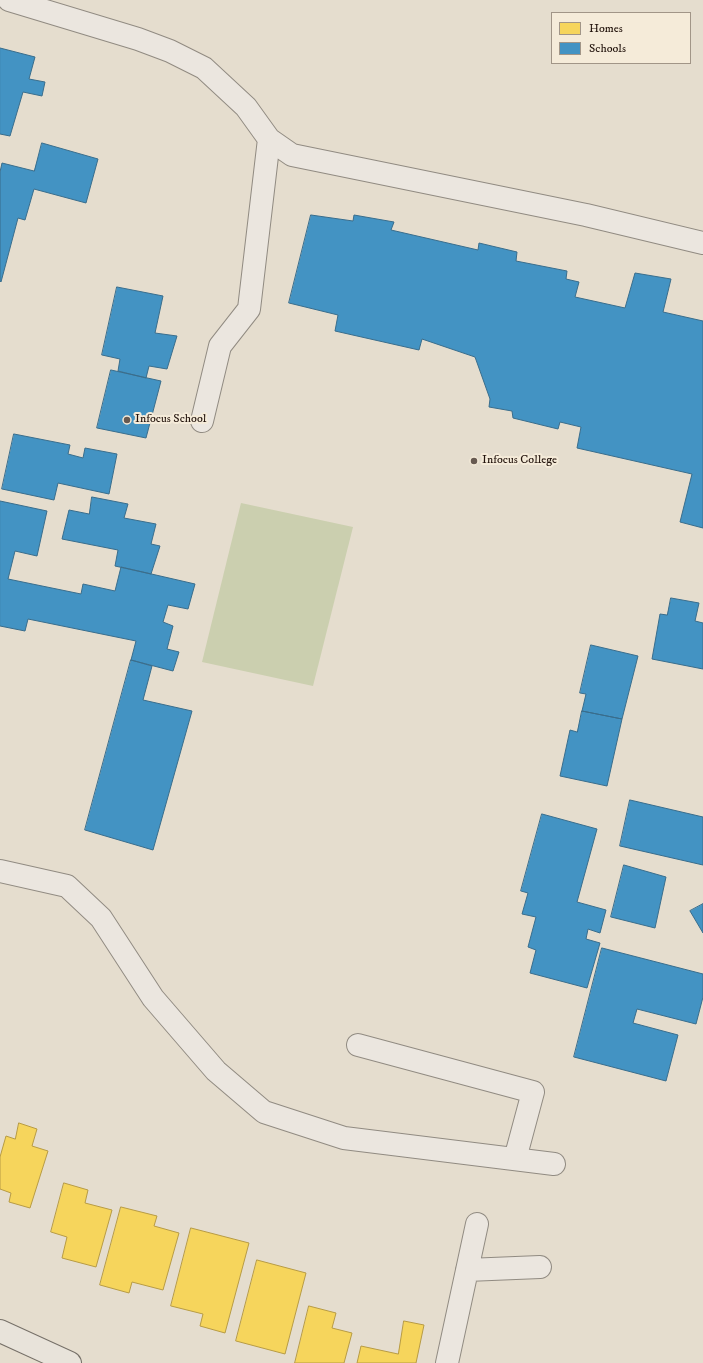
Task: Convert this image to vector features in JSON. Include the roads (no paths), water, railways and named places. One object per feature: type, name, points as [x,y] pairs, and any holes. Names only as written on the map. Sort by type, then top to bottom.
[{"type":"main road","points":[[0,1331],[70,1363]]},
{"type":"lane","points":[[9,0],[138,39],[170,51],[204,68],[246,107],[269,139],[292,155],[586,215],[703,243]]},
{"type":"lane","points":[[202,421],[220,346],[249,309],[269,139]]},
{"type":"lane","points":[[0,871],[67,886],[101,918],[153,998],[211,1065],[264,1112],[344,1138],[554,1164]]},
{"type":"lane","points":[[358,1045],[533,1092],[515,1159]]},
{"type":"lane","points":[[447,1363],[477,1224]]},
{"type":"lane","points":[[467,1270],[540,1267]]},
{"type":"place","name":"Infocus School","points":[[127,420]]},
{"type":"place","name":"Infocus College","points":[[474,461]]}]
